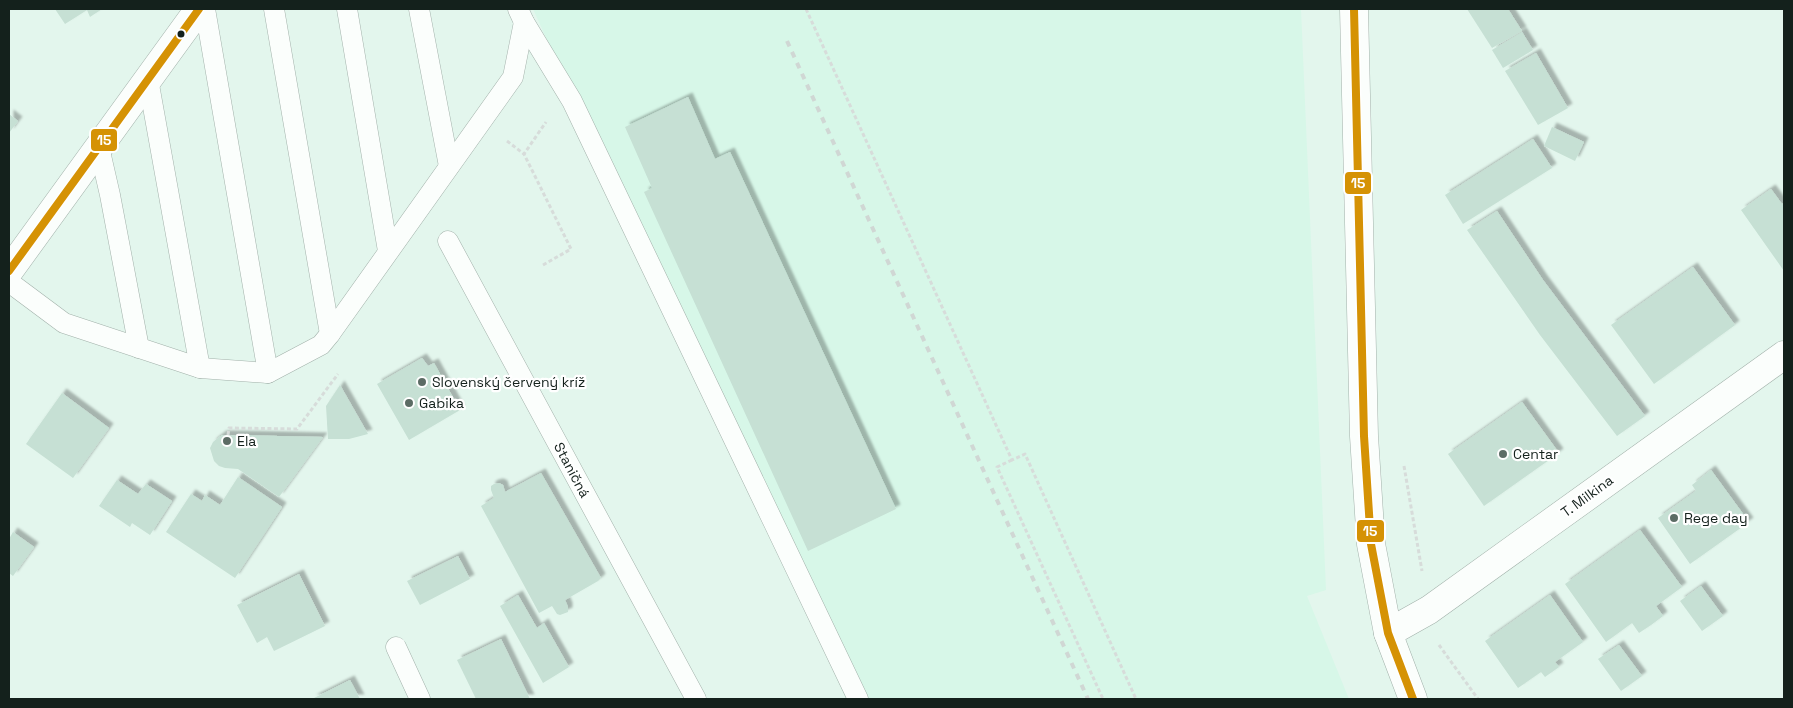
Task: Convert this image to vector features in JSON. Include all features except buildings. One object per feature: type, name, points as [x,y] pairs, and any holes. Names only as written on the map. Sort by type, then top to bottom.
[{"type":"street","points":[[9,271],[199,9]]},
{"type":"street","points":[[1354,9],[1364,436],[1371,544],[1388,633],[1413,699]]},
{"type":"street","name":"T. Milkina","points":[[1388,633],[1429,610],[1784,354]]},
{"type":"lane","points":[[205,9],[268,372]]},
{"type":"lane","points":[[274,9],[330,334]]},
{"type":"lane","points":[[347,9],[388,251]]},
{"type":"lane","points":[[419,9],[449,166]]},
{"type":"lane","points":[[9,282],[64,323],[200,368],[268,372],[321,345],[513,77],[521,15]]},
{"type":"lane","points":[[521,15],[572,101],[858,699]]},
{"type":"lane","points":[[148,79],[200,368]]},
{"type":"lane","points":[[99,147],[139,348]]},
{"type":"lane","name":"Staničná","points":[[448,241],[696,699]]},
{"type":"lane","points":[[396,647],[420,699]]},
{"type":"path","points":[[806,9],[1012,460]]},
{"type":"path","points":[[524,154],[553,112],[572,101]]},
{"type":"path","points":[[506,140],[524,154],[571,249],[543,265]]},
{"type":"path","points":[[270,429],[270,436]]},
{"type":"path","points":[[1103,699],[998,467],[1025,454],[1136,699]]},
{"type":"path","points":[[1404,466],[1435,639],[1478,699]]},
{"type":"shaded area","points":[[533,9],[1301,9],[1326,590],[1307,596],[1349,699],[846,699]]},
{"type":"railway","points":[[787,41],[1088,699]]},
{"type":"transit line","name":"15","points":[[9,271],[199,9]]},
{"type":"transit line","name":"15","points":[[1354,9],[1364,436],[1371,544],[1388,633],[1413,699]]},
{"type":"place","name":"Slovenský červený kríž","points":[[422,382]]},
{"type":"place","name":"Gabika","points":[[409,403]]},
{"type":"place","name":"Ela","points":[[227,441]]},
{"type":"place","name":"Centar","points":[[1503,454]]},
{"type":"place","name":"Rege day","points":[[1674,518]]}]
